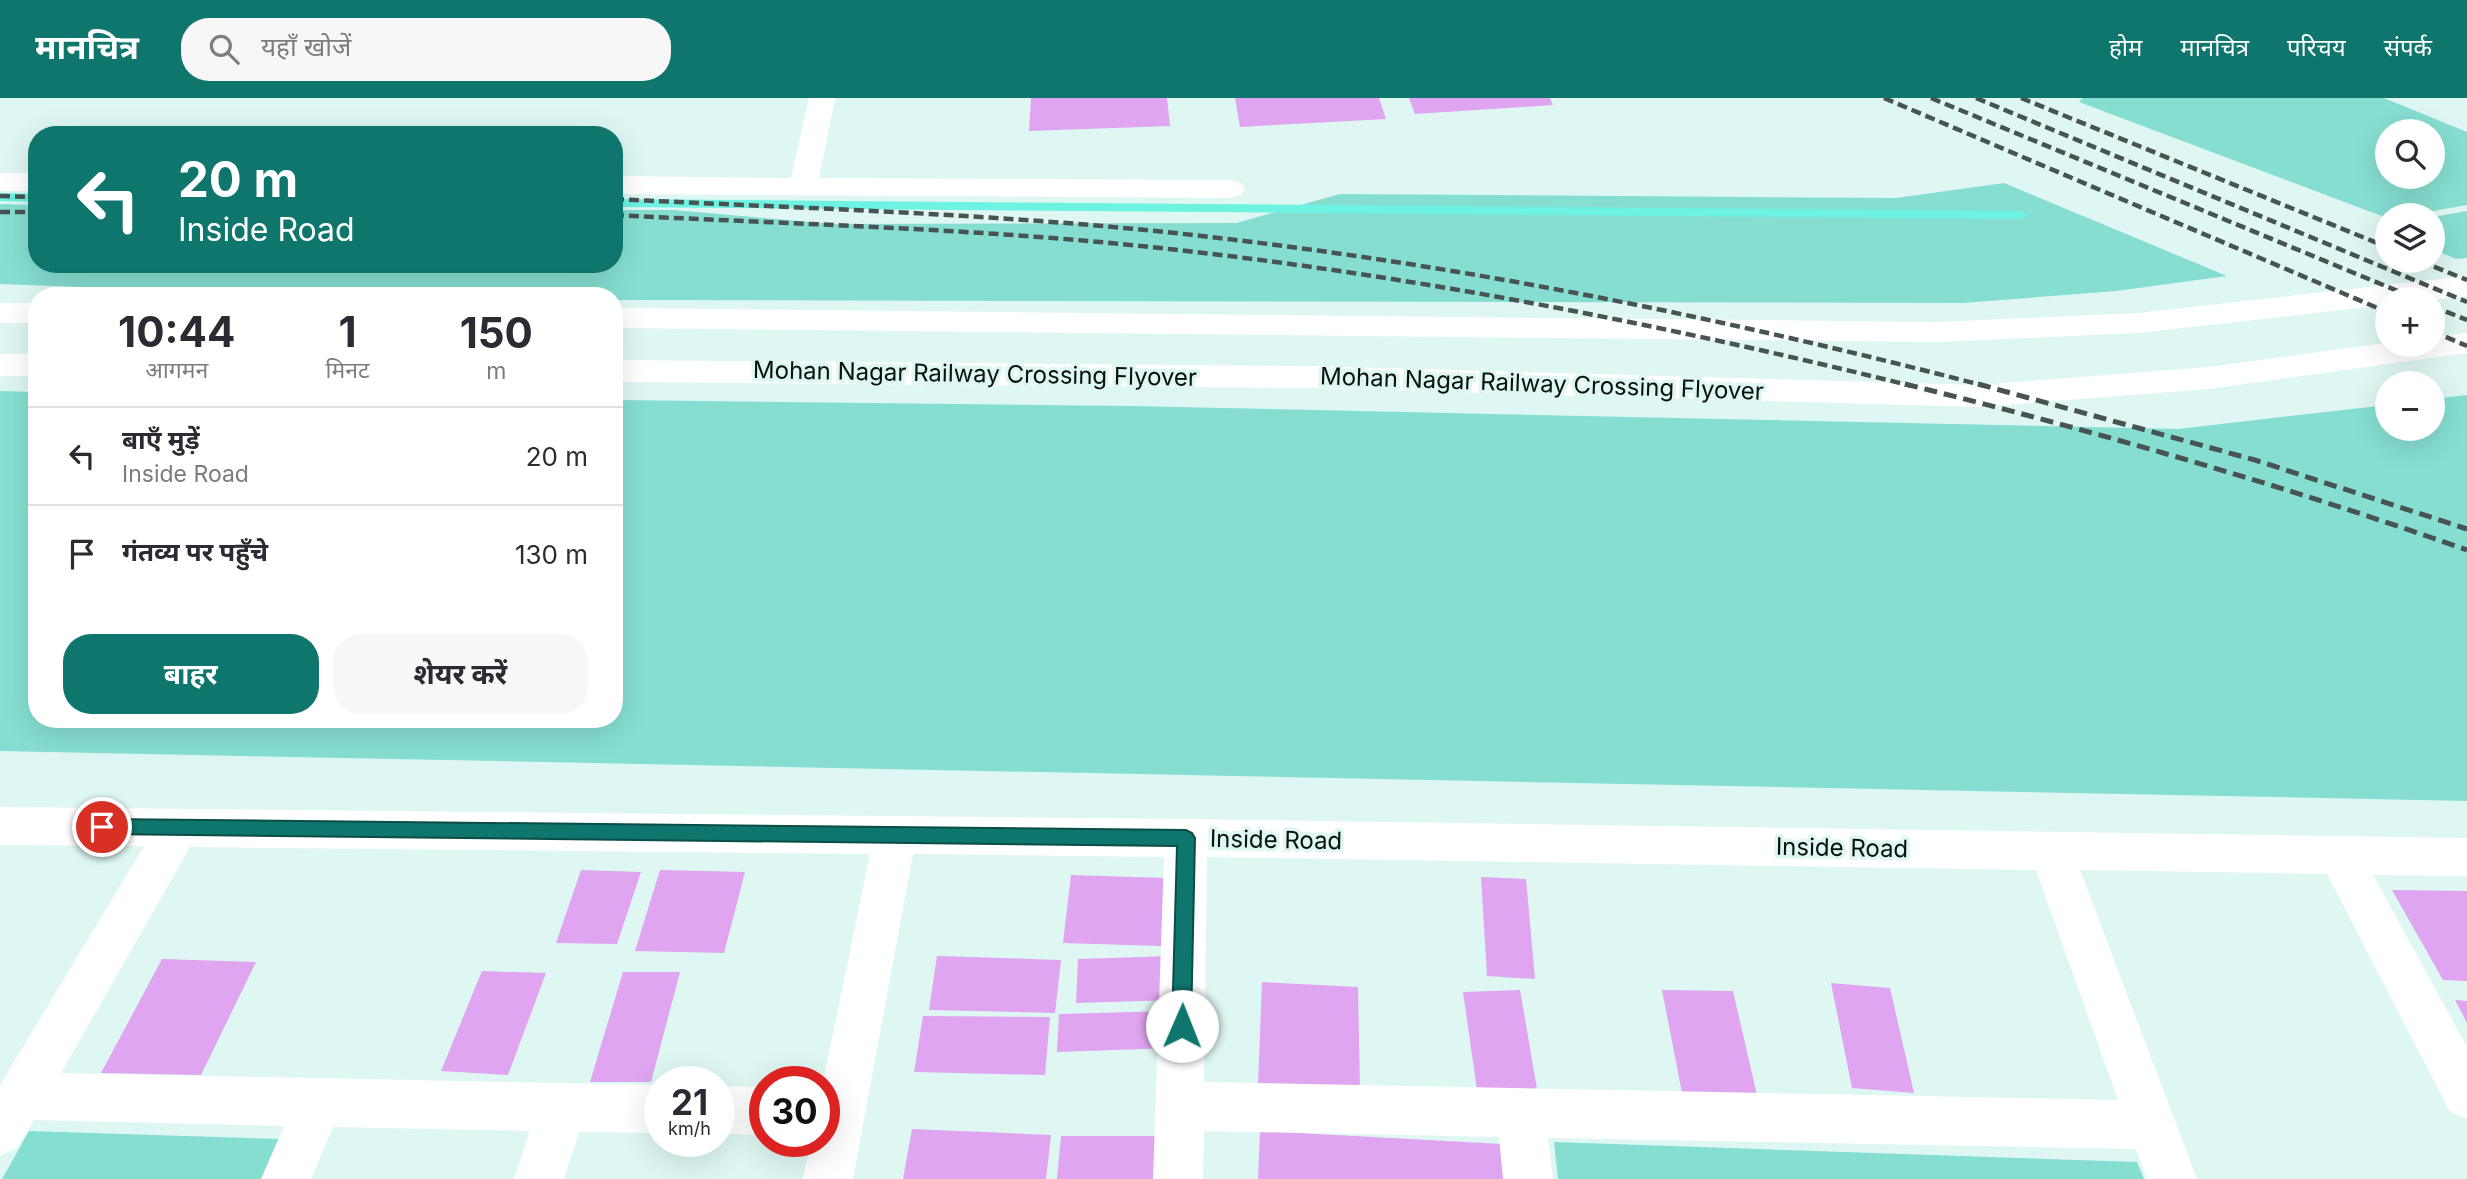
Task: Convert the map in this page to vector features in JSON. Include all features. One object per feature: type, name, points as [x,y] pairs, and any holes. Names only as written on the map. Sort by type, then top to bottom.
[{"type":"street","points":[[803,186],[822,98]]},
{"type":"street","points":[[0,182],[28,182]]},
{"type":"street","points":[[623,185],[1231,189]]},
{"type":"street","name":"Mohan Nagar Railway Crossing Flyover","points":[[623,318],[1937,332],[2138,323],[2467,286]]},
{"type":"street","points":[[0,313],[28,313]]},
{"type":"street","name":"Mohan Nagar Railway Crossing Flyover","points":[[623,371],[1313,377],[1978,396],[2208,377],[2467,343]]},
{"type":"street","points":[[0,365],[28,365]]},
{"type":"street","name":"Inside Road","points":[[0,826],[1186,838],[2467,857]]},
{"type":"street","points":[[10,1113],[179,827]]},
{"type":"street","points":[[840,1081],[895,835]]},
{"type":"street","points":[[1178,1179],[1186,838]]},
{"type":"street","points":[[2050,851],[2172,1179]]},
{"type":"street","points":[[2339,855],[2467,1095]]},
{"type":"street","points":[[10,1113],[319,1102],[644,1109]]},
{"type":"street","points":[[286,1179],[319,1102]]},
{"type":"street","points":[[1180,1106],[2152,1125]]},
{"type":"street","points":[[539,1179],[562,1107]]},
{"type":"street","points":[[1521,1112],[1528,1179]]},
{"type":"street","points":[[828,1179],[830,1157]]},
{"type":"green space","points":[[2083,98],[2384,98],[2435,119],[2375,119],[2375,189],[2445,189],[2445,123],[2467,132],[2467,205],[2445,209],[2445,203],[2375,203],[2375,213],[2079,102]]},
{"type":"green space","points":[[2004,183],[2227,276],[2116,291],[1963,303],[623,300],[623,287],[81,287],[0,284],[0,204],[28,205],[28,273],[623,273],[623,210],[674,210],[833,224],[1236,223],[1340,194],[1896,198]]},
{"type":"green space","points":[[2467,211],[2467,258],[2456,259],[2445,254],[2445,215]]},
{"type":"green space","points":[[0,391],[28,392],[28,728],[623,728],[623,400],[1130,406],[2178,429],[2375,406],[2375,441],[2445,441],[2445,398],[2467,395],[2467,801],[0,751]]},
{"type":"green space","points":[[29,1131],[281,1139],[263,1179],[2,1179]]},
{"type":"green space","points":[[1554,1142],[2137,1162],[2144,1179],[1558,1179]]},
{"type":"building","points":[[1031,98],[1167,98],[1170,126],[1029,131]]},
{"type":"building","points":[[1235,98],[1379,98],[1386,119],[1240,127]]},
{"type":"building","points":[[1409,98],[1550,98],[1553,105],[1415,114]]},
{"type":"building","points":[[581,870],[641,872],[617,944],[556,943]]},
{"type":"building","points":[[660,870],[745,872],[724,953],[635,951]]},
{"type":"building","points":[[1071,875],[1166,878],[1161,946],[1063,943]]},
{"type":"building","points":[[1481,877],[1526,879],[1535,979],[1487,976]]},
{"type":"building","points":[[2392,890],[2467,891],[2467,981],[2443,980]]},
{"type":"building","points":[[937,956],[1061,960],[1055,1013],[929,1010]]},
{"type":"building","points":[[1174,956],[1176,1000],[1076,1003],[1078,959]]},
{"type":"building","points":[[162,959],[256,962],[201,1075],[101,1073]]},
{"type":"building","points":[[482,971],[546,973],[508,1075],[441,1071]]},
{"type":"building","points":[[623,972],[680,972],[655,1066],[644,1066],[644,1082],[590,1082]]},
{"type":"building","points":[[1262,982],[1358,987],[1360,1090],[1258,1085]]},
{"type":"building","points":[[1831,983],[1890,988],[1914,1093],[1852,1088]]},
{"type":"building","points":[[1520,990],[1537,1089],[1477,1090],[1463,992]]},
{"type":"building","points":[[1662,990],[1733,991],[1759,1104],[1684,1103]]},
{"type":"building","points":[[2455,1000],[2467,1001],[2467,1023]]},
{"type":"building","points":[[1170,1011],[1171,1048],[1057,1052],[1059,1014]]},
{"type":"building","points":[[923,1016],[1050,1017],[1045,1075],[914,1072]]},
{"type":"building","points":[[912,1129],[1051,1135],[1046,1179],[903,1179]]},
{"type":"building","points":[[1260,1131],[1521,1145],[1524,1179],[1258,1179]]},
{"type":"building","points":[[1061,1136],[1172,1136],[1171,1179],[1057,1179]]},
{"type":"waterway","points":[[0,197],[28,198]]},
{"type":"waterway","points":[[623,203],[2022,215]]},
{"type":"railway","points":[[1884,98],[2375,307]]},
{"type":"railway","points":[[1931,98],[2388,287]]},
{"type":"railway","points":[[1976,98],[2467,302]]},
{"type":"railway","points":[[2021,98],[2375,242]]},
{"type":"railway","points":[[0,196],[28,197]]},
{"type":"railway","points":[[623,199],[1068,223],[1316,250],[1604,298],[1795,339],[1985,386]]},
{"type":"railway","points":[[0,212],[28,212]]},
{"type":"railway","points":[[623,215],[1009,235],[1238,257],[1529,302],[1721,341],[1912,386]]},
{"type":"railway","points":[[2445,271],[2467,280]]},
{"type":"railway","points":[[2445,311],[2467,320]]},
{"type":"railway","points":[[2445,337],[2467,346]]},
{"type":"railway","points":[[1905,384],[2188,460],[2467,550]]},
{"type":"railway","points":[[1978,384],[2255,460],[2467,529]]},
{"type":"route","points":[[102,827],[1186,838],[1182,1026]]}]
